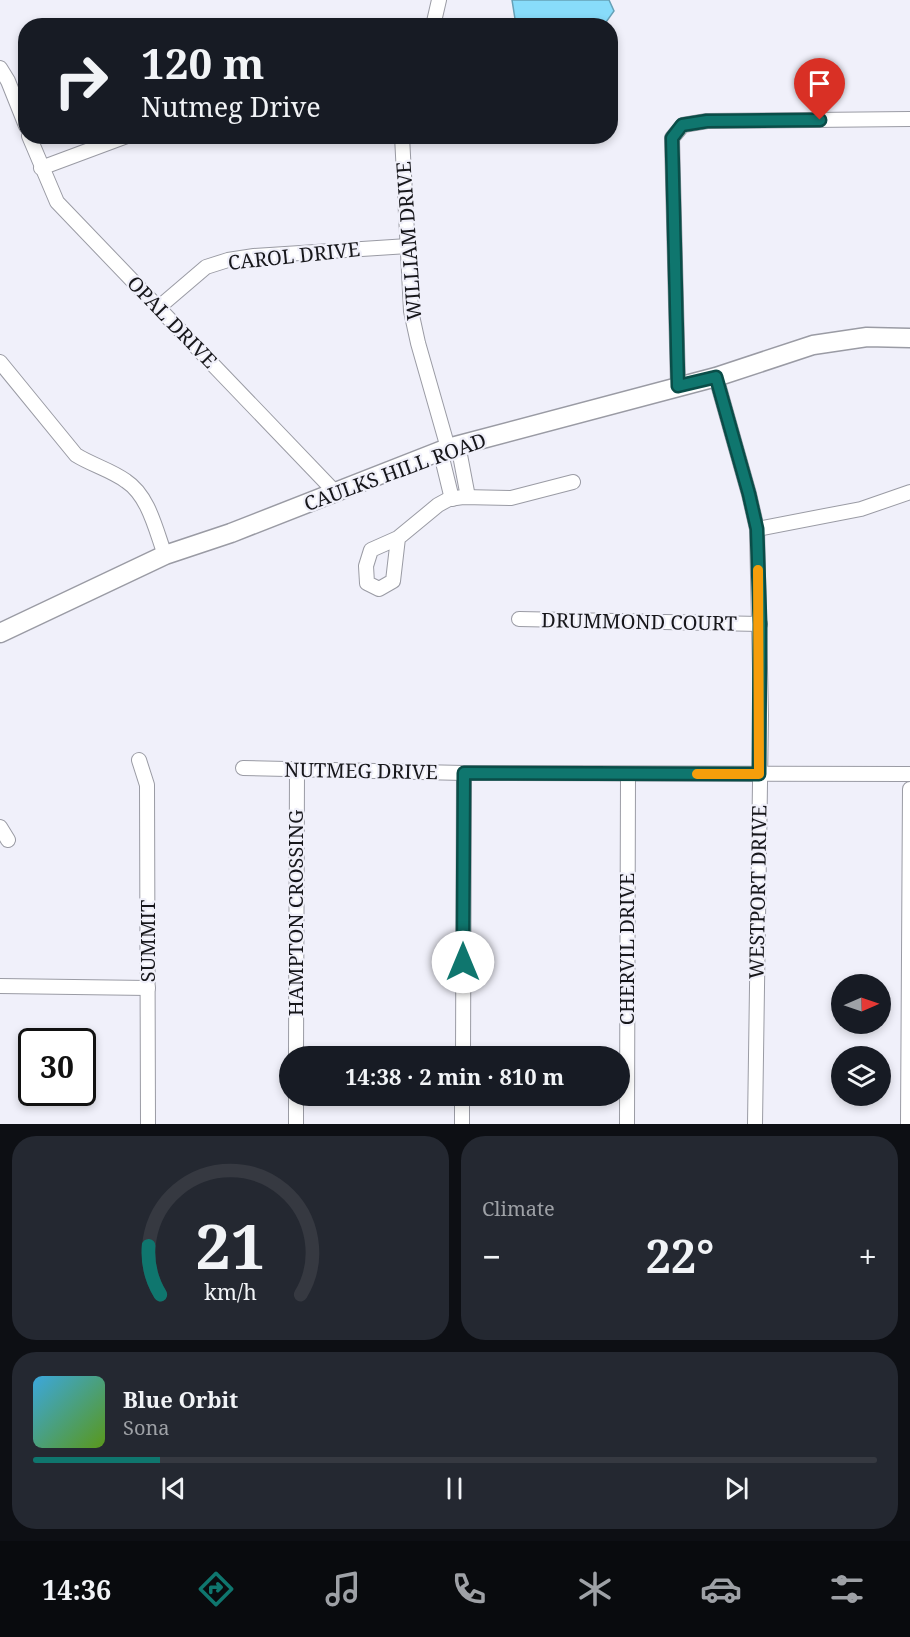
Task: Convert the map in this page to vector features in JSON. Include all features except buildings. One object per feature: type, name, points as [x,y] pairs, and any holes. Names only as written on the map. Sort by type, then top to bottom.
[{"type":"main road","name":"CAULKS HILL ROAD","points":[[0,633],[165,555],[231,533],[448,448],[716,377],[813,345],[867,337],[910,338]]},
{"type":"street","points":[[435,18],[439,0]]},
{"type":"street","points":[[0,68],[18,106]]},
{"type":"street","points":[[678,386],[672,138],[682,125],[707,121],[910,119]]},
{"type":"street","name":"OPAL DRIVE","points":[[32,144],[57,202],[336,493]]},
{"type":"street","points":[[41,168],[106,144]]},
{"type":"street","name":"WILLIAM DRIVE","points":[[402,144],[411,311],[448,448]]},
{"type":"street","name":"CAROL DRIVE","points":[[158,308],[207,267],[228,260],[255,256],[408,246]]},
{"type":"street","points":[[0,362],[76,455],[91,465],[128,482],[141,495],[165,555]]},
{"type":"street","name":"WESTPORT DRIVE","points":[[716,377],[757,529],[760,624],[755,1124]]},
{"type":"street","points":[[452,499],[442,458],[448,448],[460,455],[468,497]]},
{"type":"street","points":[[398,538],[438,506],[452,499],[511,498],[573,482]]},
{"type":"street","points":[[757,529],[861,509],[910,492]]},
{"type":"street","name":"DRUMMOND COURT","points":[[519,619],[760,624]]},
{"type":"street","name":"SUMMIT","points":[[139,760],[147,785],[148,1124]]},
{"type":"street","name":"NUTMEG DRIVE","points":[[243,768],[464,773],[910,774]]},
{"type":"street","name":"HAMPTON CROSSING","points":[[296,1046],[297,770]]},
{"type":"street","points":[[463,1046],[464,773]]},
{"type":"street","name":"CHERVIL DRIVE","points":[[627,1124],[628,774]]},
{"type":"street","points":[[908,1124],[910,789]]},
{"type":"street","points":[[0,827],[8,840]]},
{"type":"street","points":[[0,986],[148,988]]},
{"type":"street","points":[[296,1106],[296,1124]]},
{"type":"street","points":[[462,1106],[462,1124]]},
{"type":"water","points":[[512,0],[609,0],[614,11],[609,18],[515,18]]},
{"type":"slow traffic","points":[[697,774],[759,774],[758,570]]},
{"type":"route","points":[[463,962],[464,773],[759,774],[760,624],[757,529],[716,377],[678,386],[672,138],[682,125],[707,121],[820,120]]}]
